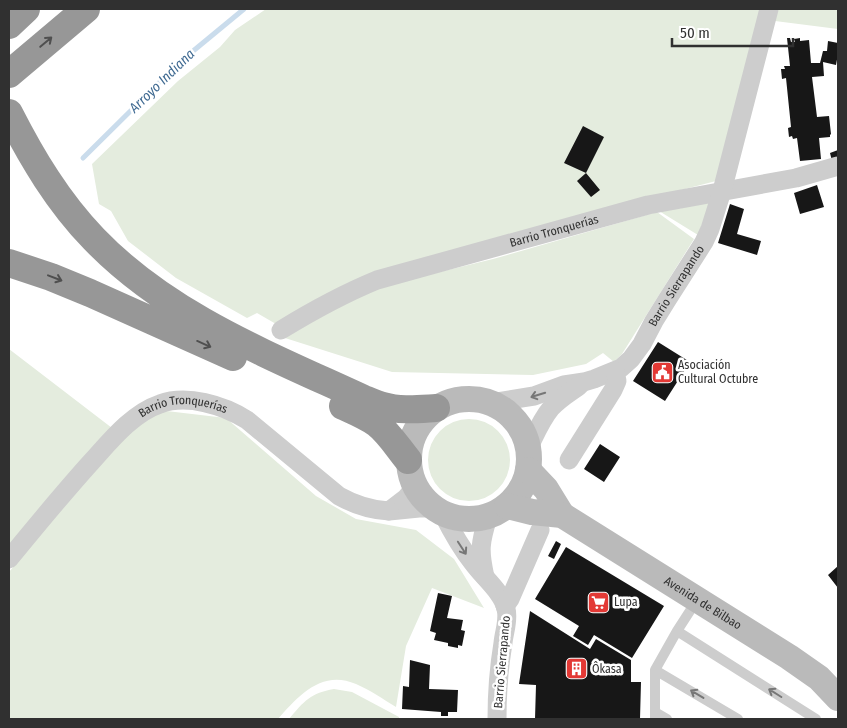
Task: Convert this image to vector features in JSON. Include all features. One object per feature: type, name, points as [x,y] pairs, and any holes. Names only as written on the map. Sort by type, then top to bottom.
[{"type":"highway","points":[[9,25],[26,9]]},
{"type":"highway","points":[[9,74],[86,9]]},
{"type":"highway","points":[[9,113],[38,166],[73,216],[115,258],[172,304],[230,336],[364,399],[384,406],[410,410],[436,408]]},
{"type":"highway","points":[[9,263],[90,293],[357,412],[370,419],[409,452]]},
{"type":"highway","points":[[364,399],[383,415],[409,452]]},
{"type":"main road","points":[[468,398],[490,402],[502,408],[519,426],[525,437],[528,459],[521,490],[514,499],[498,511],[477,519],[454,518],[438,511],[423,499],[415,487],[410,474],[409,452],[415,431],[424,418],[436,408],[446,403],[468,398]]},
{"type":"main road","points":[[528,459],[562,516]]},
{"type":"main road","points":[[498,511],[532,512],[562,516]]},
{"type":"main road","name":"Avenida de Bilbao","points":[[562,516],[811,672],[828,686],[838,698]]},
{"type":"street","name":"Barrio Sierrapando","points":[[584,382],[615,371],[631,359],[704,242],[722,191],[769,9]]},
{"type":"street","points":[[722,191],[796,178],[838,166]]},
{"type":"street","name":"Barrio Tronquerías","points":[[281,330],[325,304],[377,280],[648,205],[722,191]]},
{"type":"street","points":[[569,460],[613,390],[617,381],[615,371]]},
{"type":"street","points":[[490,402],[534,396],[564,385],[584,382]]},
{"type":"street","points":[[528,459],[540,425],[551,408],[584,382]]},
{"type":"street","name":"Barrio Tronquerías","points":[[9,559],[83,470],[120,431],[149,409],[168,401],[210,404],[237,413],[339,496],[351,503],[376,510],[438,511]]},
{"type":"street","points":[[389,511],[406,498],[415,487]]},
{"type":"street","name":"Barrio Sierrapando","points":[[438,511],[465,553],[502,599],[506,609],[507,622],[502,644],[497,719]]},
{"type":"street","points":[[486,578],[481,558],[482,538],[498,511]]},
{"type":"street","name":"Barrio Sierrapando","points":[[505,606],[510,599],[540,530]]},
{"type":"lane","points":[[667,719],[655,716],[655,670],[676,631],[697,600]]},
{"type":"lane","points":[[676,631],[816,719]]},
{"type":"lane","points":[[655,670],[738,719]]},
{"type":"shaded area","points":[[266,9],[760,9],[716,181],[615,207],[276,324],[257,313],[247,318],[176,278],[128,241],[111,211],[99,204],[92,164],[178,81],[220,47],[235,30]]},
{"type":"shaded area","points":[[778,9],[838,9],[838,29],[775,21]]},
{"type":"shaded area","points":[[711,200],[698,235],[659,211],[682,208]]},
{"type":"shaded area","points":[[657,212],[694,239],[622,354],[614,362],[603,353],[586,364],[533,375],[392,372],[285,338],[322,315],[374,288],[493,259]]},
{"type":"shaded area","points":[[9,349],[112,428],[9,548]]},
{"type":"shaded area","points":[[158,410],[226,418],[316,496],[356,519],[416,530],[454,559],[484,608],[432,588],[406,646],[396,707],[356,684],[344,680],[332,680],[312,687],[278,719],[9,719],[9,572],[119,440]]},
{"type":"shaded area","points":[[469,419],[485,422],[498,431],[507,444],[510,460],[507,476],[498,489],[485,498],[469,501],[453,498],[440,489],[431,476],[428,460],[431,444],[440,431],[453,422]]},
{"type":"shaded area","points":[[334,689],[352,692],[399,717],[399,719],[289,719],[308,699],[319,693]]},
{"type":"building","points":[[787,38],[790,38],[791,42],[795,42],[794,39],[800,38],[800,41],[809,40],[811,63],[820,63],[823,51],[827,51],[828,41],[838,43],[836,65],[823,62],[824,76],[812,77],[817,117],[829,116],[831,134],[830,137],[819,138],[821,159],[800,161],[797,138],[789,137],[788,128],[791,127],[786,78],[782,79],[781,69],[785,69],[784,66],[790,66]]},
{"type":"building","points":[[583,126],[604,137],[586,173],[564,163]]},
{"type":"building","points":[[838,150],[838,159],[832,161],[830,153]]},
{"type":"building","points":[[586,173],[600,190],[591,197],[577,181]]},
{"type":"building","points":[[817,185],[824,207],[800,214],[794,193]]},
{"type":"building","points":[[730,204],[744,209],[737,234],[761,241],[757,255],[718,243]]},
{"type":"building","name":"Asociación Cultural Octubre","points":[[658,342],[690,362],[665,401],[633,381]]},
{"type":"building","points":[[600,444],[620,457],[604,482],[584,469]]},
{"type":"building","points":[[556,541],[561,544],[554,559],[548,556]]},
{"type":"building","name":"Lupa","points":[[566,547],[664,606],[632,658],[594,635],[588,645],[573,636],[579,626],[535,599]]},
{"type":"building","points":[[838,566],[838,588],[828,575]]},
{"type":"building","points":[[438,593],[452,596],[447,618],[463,620],[461,630],[465,631],[462,646],[458,645],[458,648],[448,646],[448,643],[434,640],[436,633],[430,631]]},
{"type":"building","name":"Ôkasa","points":[[530,611],[590,649],[596,639],[631,660],[631,682],[641,682],[640,719],[535,719],[536,685],[519,684]]},
{"type":"building","points":[[410,660],[430,665],[429,689],[458,690],[457,712],[448,712],[448,716],[441,716],[441,712],[402,709],[403,686],[409,687]]},
{"type":"waterway","name":"Arroyo Indiana","points":[[83,158],[181,61],[244,9]]},
{"type":"place","name":"Asociación Cultural Octubre","points":[[662,372]]},
{"type":"place","name":"Lupa","points":[[598,602]]},
{"type":"place","name":"Ôkasa","points":[[576,669]]}]
